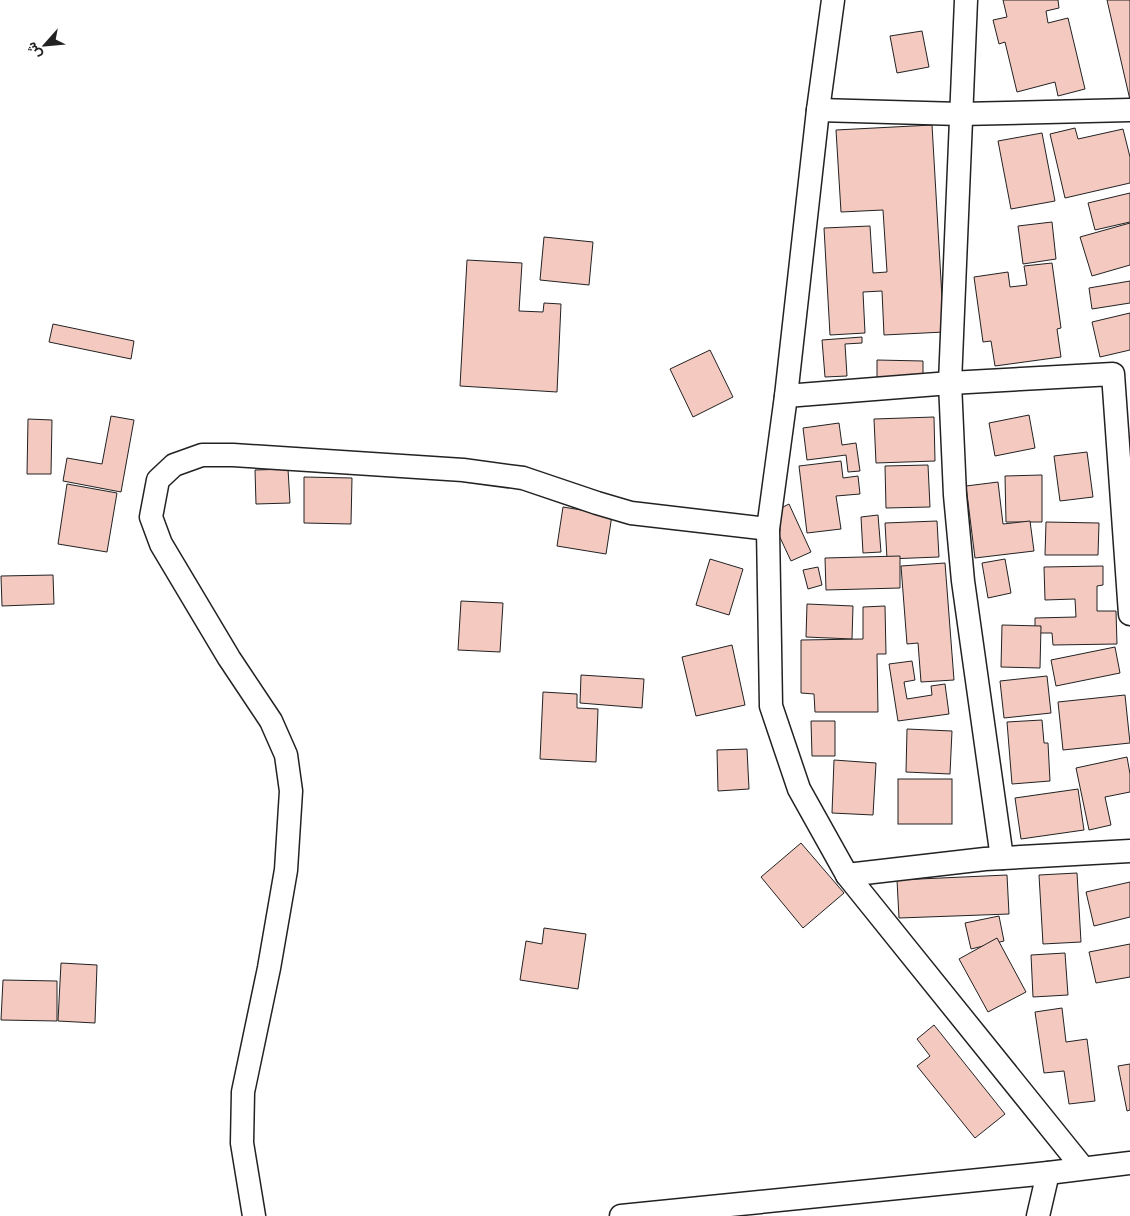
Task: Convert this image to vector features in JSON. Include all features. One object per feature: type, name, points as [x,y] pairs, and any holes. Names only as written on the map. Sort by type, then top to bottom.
[{"type":"street","points":[[833,0],[818,110],[786,396],[768,528],[771,706],[799,789],[847,875],[1083,1168]]},
{"type":"street","points":[[966,0],[950,383],[955,495],[963,581],[1002,858]]},
{"type":"street","points":[[818,110],[960,114],[1130,110]]},
{"type":"street","points":[[786,396],[950,383],[1122,374],[1130,614]]},
{"type":"street","points":[[254,1216],[242,1143],[243,1092],[270,968],[286,870],[291,791],[286,756],[271,721],[229,658],[161,544],[151,517],[158,480],[174,465],[202,455],[233,455],[463,470],[523,478],[597,503],[631,512],[768,528]]},
{"type":"street","points":[[847,875],[1002,858],[1130,851]]},
{"type":"street","points":[[621,1216],[1130,1163]]},
{"type":"street","points":[[1038,1216],[1048,1173]]},
{"type":"building","points":[[1003,0],[1058,0],[1059,8],[1046,11],[1048,23],[1068,18],[1085,89],[1058,96],[1055,82],[1017,92],[1005,42],[999,44],[993,20],[1007,17]]},
{"type":"building","points":[[1107,0],[1130,0],[1130,100]]},
{"type":"building","points":[[922,31],[929,67],[897,73],[890,36]]},
{"type":"building","points":[[932,125],[944,332],[884,335],[882,291],[863,292],[865,333],[830,335],[824,228],[870,226],[873,273],[887,272],[883,210],[841,212],[836,130]]},
{"type":"building","points":[[1075,128],[1078,139],[1123,129],[1130,157],[1130,183],[1065,198],[1050,134]]},
{"type":"building","points":[[1042,133],[1055,201],[1011,209],[998,141]]},
{"type":"building","points":[[1130,193],[1130,222],[1095,230],[1088,203]]},
{"type":"building","points":[[1052,222],[1056,259],[1023,264],[1018,226]]},
{"type":"building","points":[[1130,223],[1130,265],[1092,276],[1080,237]]},
{"type":"building","points":[[544,237],[593,242],[589,285],[540,280]]},
{"type":"building","points":[[467,260],[522,263],[519,311],[543,312],[544,303],[561,304],[557,392],[460,386]]},
{"type":"building","points":[[1052,263],[1061,328],[1057,329],[1061,357],[995,366],[991,341],[983,342],[974,277],[1008,272],[1010,287],[1027,285],[1024,266]]},
{"type":"building","points":[[1130,281],[1130,303],[1092,309],[1089,288]]},
{"type":"building","points":[[1130,313],[1130,350],[1100,357],[1092,322]]},
{"type":"building","points":[[53,324],[134,341],[131,359],[49,342]]},
{"type":"building","points":[[862,337],[862,343],[845,344],[847,376],[825,377],[822,340]]},
{"type":"building","points":[[710,350],[733,397],[693,417],[670,369]]},
{"type":"building","points":[[877,360],[923,361],[923,382],[877,381]]},
{"type":"building","points":[[1029,415],[1035,448],[995,456],[989,423]]},
{"type":"building","points":[[111,416],[134,420],[121,492],[63,481],[67,458],[102,464]]},
{"type":"building","points":[[934,417],[935,461],[876,463],[874,419]]},
{"type":"building","points":[[28,419],[52,420],[51,474],[27,474]]},
{"type":"building","points":[[839,423],[842,445],[856,443],[860,471],[848,472],[846,455],[807,460],[803,428]]},
{"type":"building","points":[[1087,452],[1093,497],[1060,501],[1054,456]]},
{"type":"building","points":[[841,461],[843,478],[858,476],[860,494],[836,496],[841,529],[807,533],[799,466]]},
{"type":"building","points":[[928,465],[930,507],[886,508],[885,466]]},
{"type":"building","points":[[288,469],[290,503],[256,504],[255,470]]},
{"type":"building","points":[[1042,475],[1042,522],[1006,522],[1005,476]]},
{"type":"building","points":[[304,477],[352,478],[351,524],[304,523]]},
{"type":"building","points":[[998,482],[1003,524],[1030,521],[1034,551],[975,558],[966,486]]},
{"type":"building","points":[[67,484],[117,493],[107,552],[58,544]]},
{"type":"building","points":[[789,504],[811,552],[791,561],[769,514]]},
{"type":"building","points":[[563,507],[612,515],[606,554],[557,546]]},
{"type":"building","points":[[878,515],[881,552],[863,553],[861,517]]},
{"type":"building","points":[[937,521],[939,557],[887,559],[885,523]]},
{"type":"building","points":[[1046,522],[1099,523],[1098,555],[1045,555]]},
{"type":"building","points":[[900,556],[900,588],[826,590],[825,558]]},
{"type":"building","points":[[710,559],[743,569],[729,615],[696,605]]},
{"type":"building","points":[[1005,559],[1011,593],[988,598],[982,563]]},
{"type":"building","points":[[945,563],[954,680],[921,682],[918,643],[907,644],[901,566]]},
{"type":"building","points":[[1103,566],[1103,585],[1097,586],[1097,611],[1116,611],[1117,644],[1053,645],[1052,633],[1035,633],[1035,618],[1076,617],[1075,599],[1045,600],[1044,567]]},
{"type":"building","points":[[818,567],[822,585],[808,589],[803,570]]},
{"type":"building","points":[[53,575],[54,604],[2,606],[1,576]]},
{"type":"building","points":[[461,601],[503,603],[500,652],[458,650]]},
{"type":"building","points":[[807,604],[853,606],[852,639],[806,637]]},
{"type":"building","points":[[885,606],[886,654],[877,654],[878,712],[815,712],[814,694],[801,693],[801,640],[863,639],[863,607]]},
{"type":"building","points":[[1002,625],[1041,626],[1040,668],[1001,667]]},
{"type":"building","points":[[732,645],[745,705],[696,716],[682,657]]},
{"type":"building","points":[[1115,647],[1120,673],[1056,686],[1051,660]]},
{"type":"building","points":[[912,661],[915,680],[904,682],[907,699],[932,695],[931,686],[945,684],[949,714],[898,721],[889,664]]},
{"type":"building","points":[[581,675],[644,679],[642,708],[580,703]]},
{"type":"building","points":[[1047,676],[1051,713],[1004,718],[1000,681]]},
{"type":"building","points":[[543,692],[577,694],[577,708],[598,709],[596,762],[540,759]]},
{"type":"building","points":[[1125,695],[1130,743],[1063,750],[1058,702]]},
{"type":"building","points":[[1042,720],[1044,743],[1048,743],[1050,781],[1012,784],[1007,722]]},
{"type":"building","points":[[811,721],[835,721],[835,756],[812,756]]},
{"type":"building","points":[[907,729],[952,731],[950,774],[906,772]]},
{"type":"building","points":[[747,749],[749,789],[718,791],[717,750]]},
{"type":"building","points":[[1127,757],[1130,774],[1130,792],[1105,797],[1111,825],[1089,830],[1076,768]]},
{"type":"building","points":[[834,760],[876,763],[873,815],[832,813]]},
{"type":"building","points":[[898,779],[952,779],[952,824],[898,824]]},
{"type":"building","points":[[1078,789],[1084,830],[1021,839],[1015,798]]},
{"type":"building","points":[[801,843],[844,893],[803,928],[761,877]]},
{"type":"building","points":[[1077,873],[1081,942],[1043,944],[1039,875]]},
{"type":"building","points":[[1007,875],[1009,914],[899,918],[897,880]]},
{"type":"building","points":[[1130,882],[1130,917],[1094,926],[1086,892]]},
{"type":"building","points":[[999,916],[1004,941],[971,949],[965,923]]},
{"type":"building","points":[[544,928],[586,934],[578,989],[520,980],[526,941],[542,944]]},
{"type":"building","points":[[997,938],[1026,992],[988,1012],[959,959]]},
{"type":"building","points":[[1130,944],[1130,977],[1096,983],[1089,952]]},
{"type":"building","points":[[1065,953],[1068,995],[1033,997],[1031,955]]},
{"type":"building","points":[[61,963],[97,965],[95,1023],[58,1021]]},
{"type":"building","points":[[3,980],[57,981],[57,1021],[1,1020]]},
{"type":"building","points":[[1062,1008],[1066,1042],[1087,1039],[1095,1101],[1069,1104],[1064,1071],[1044,1073],[1035,1012]]},
{"type":"building","points":[[934,1025],[1005,1114],[975,1138],[917,1066],[930,1056],[917,1039]]},
{"type":"building","points":[[1130,1064],[1130,1110],[1127,1111],[1118,1066]]}]
